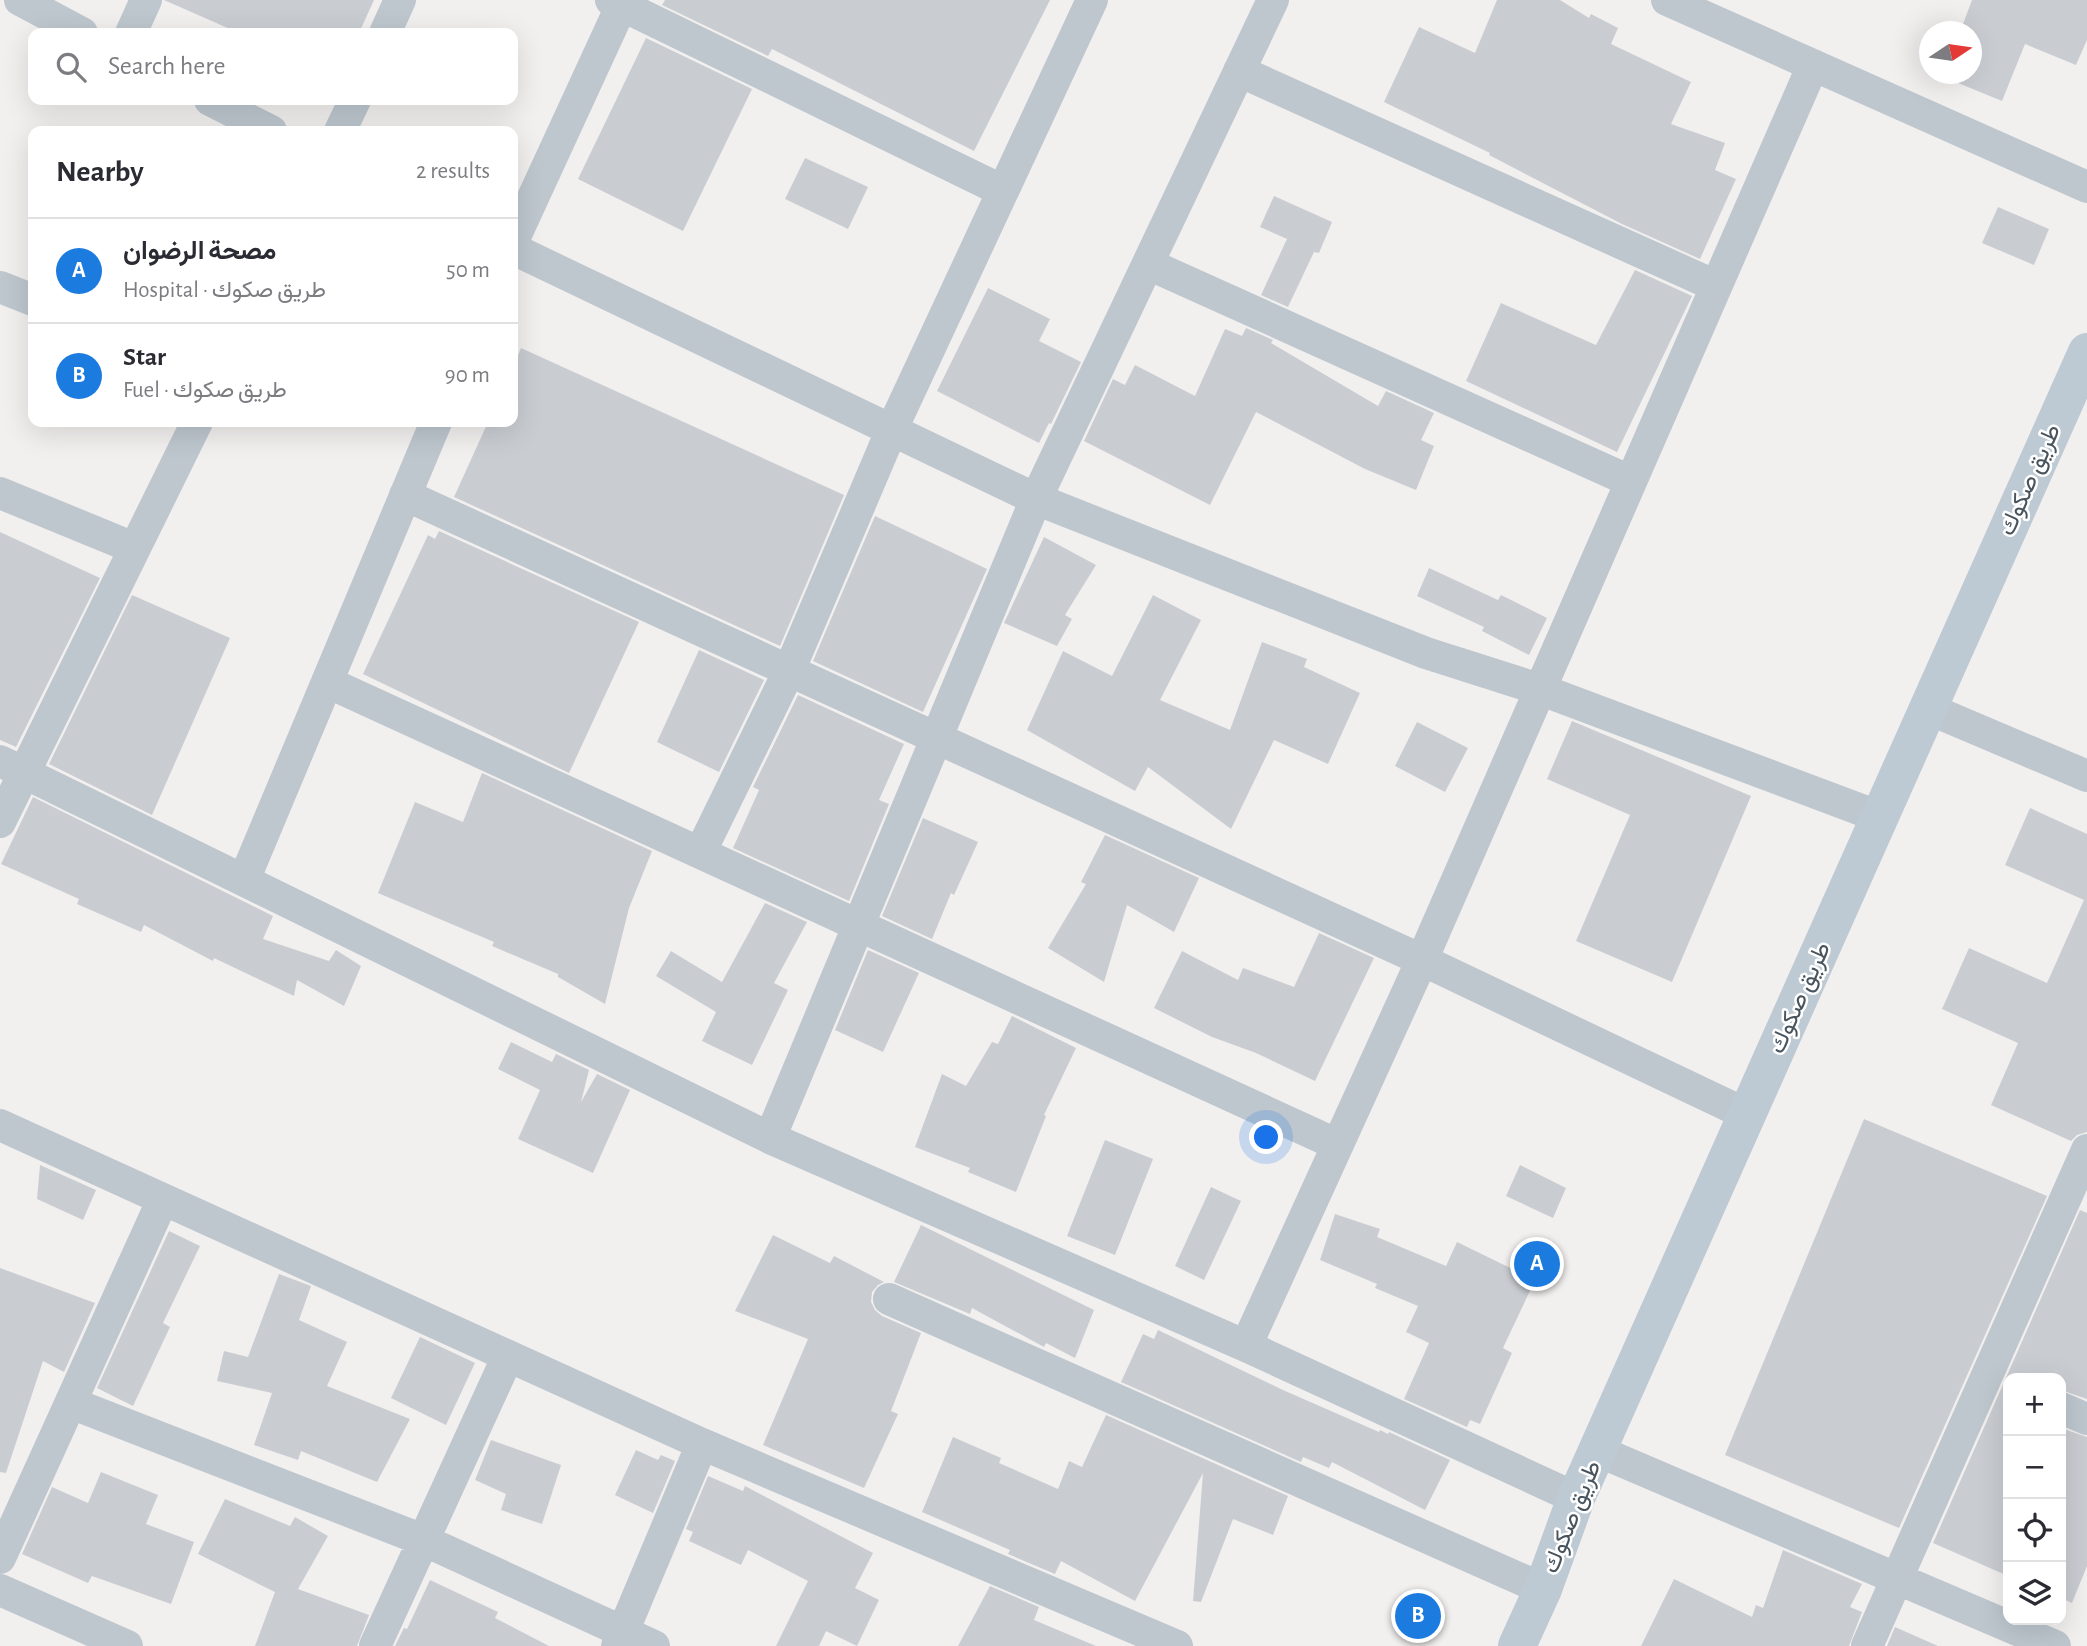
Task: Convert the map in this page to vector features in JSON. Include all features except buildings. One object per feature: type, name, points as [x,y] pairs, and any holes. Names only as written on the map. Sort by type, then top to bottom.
[{"type":"street","points":[[20,0],[73,28]]},
{"type":"street","points":[[133,28],[146,0]]},
{"type":"street","points":[[387,28],[400,0]]},
{"type":"street","points":[[699,853],[789,671],[892,429],[1092,0]]},
{"type":"street","points":[[770,1138],[1036,499],[1273,0]]},
{"type":"street","points":[[1667,0],[1698,6],[1813,65],[2087,187]]},
{"type":"street","points":[[518,230],[619,2],[1003,191]]},
{"type":"street","points":[[1246,1346],[1422,960],[1813,65]]},
{"type":"street","points":[[1239,71],[1716,286]]},
{"type":"street","points":[[219,105],[261,126]]},
{"type":"street","points":[[342,126],[353,105]]},
{"type":"street","points":[[518,251],[1036,499],[1426,653],[1539,689],[1880,817]]},
{"type":"street","points":[[1148,264],[1630,481]]},
{"type":"street","points":[[0,287],[28,298]]},
{"type":"street","name":"طريق صكوك","points":[[1517,1646],[1543,1589],[1576,1499],[2087,352]]},
{"type":"street","points":[[0,822],[11,766],[134,548],[194,427]]},
{"type":"street","points":[[244,880],[434,427]]},
{"type":"street","points":[[0,493],[134,548]]},
{"type":"street","points":[[405,495],[1422,960],[1748,1115]]},
{"type":"street","points":[[327,682],[1336,1144]]},
{"type":"street","points":[[1929,709],[2087,776]]},
{"type":"street","points":[[11,766],[770,1138],[1246,1346],[1576,1499]]},
{"type":"street","points":[[0,1125],[702,1444],[1173,1645]]},
{"type":"street","points":[[1867,1646],[1897,1579],[1996,1382],[2086,1153]]},
{"type":"street","points":[[0,1558],[163,1199]]},
{"type":"street","points":[[889,1299],[1543,1589]]},
{"type":"street","points":[[374,1646],[508,1356]]},
{"type":"street","points":[[71,1404],[423,1540],[620,1639],[654,1646]]},
{"type":"street","points":[[2066,1410],[2087,1419]]},
{"type":"street","points":[[620,1639],[702,1444]]},
{"type":"street","points":[[1598,1451],[2055,1646]]},
{"type":"street","points":[[0,1590],[127,1646]]},
{"type":"place","name":"مصحة الرضوان","points":[[1537,1264]]},
{"type":"place","name":"Star","points":[[1418,1616]]}]
